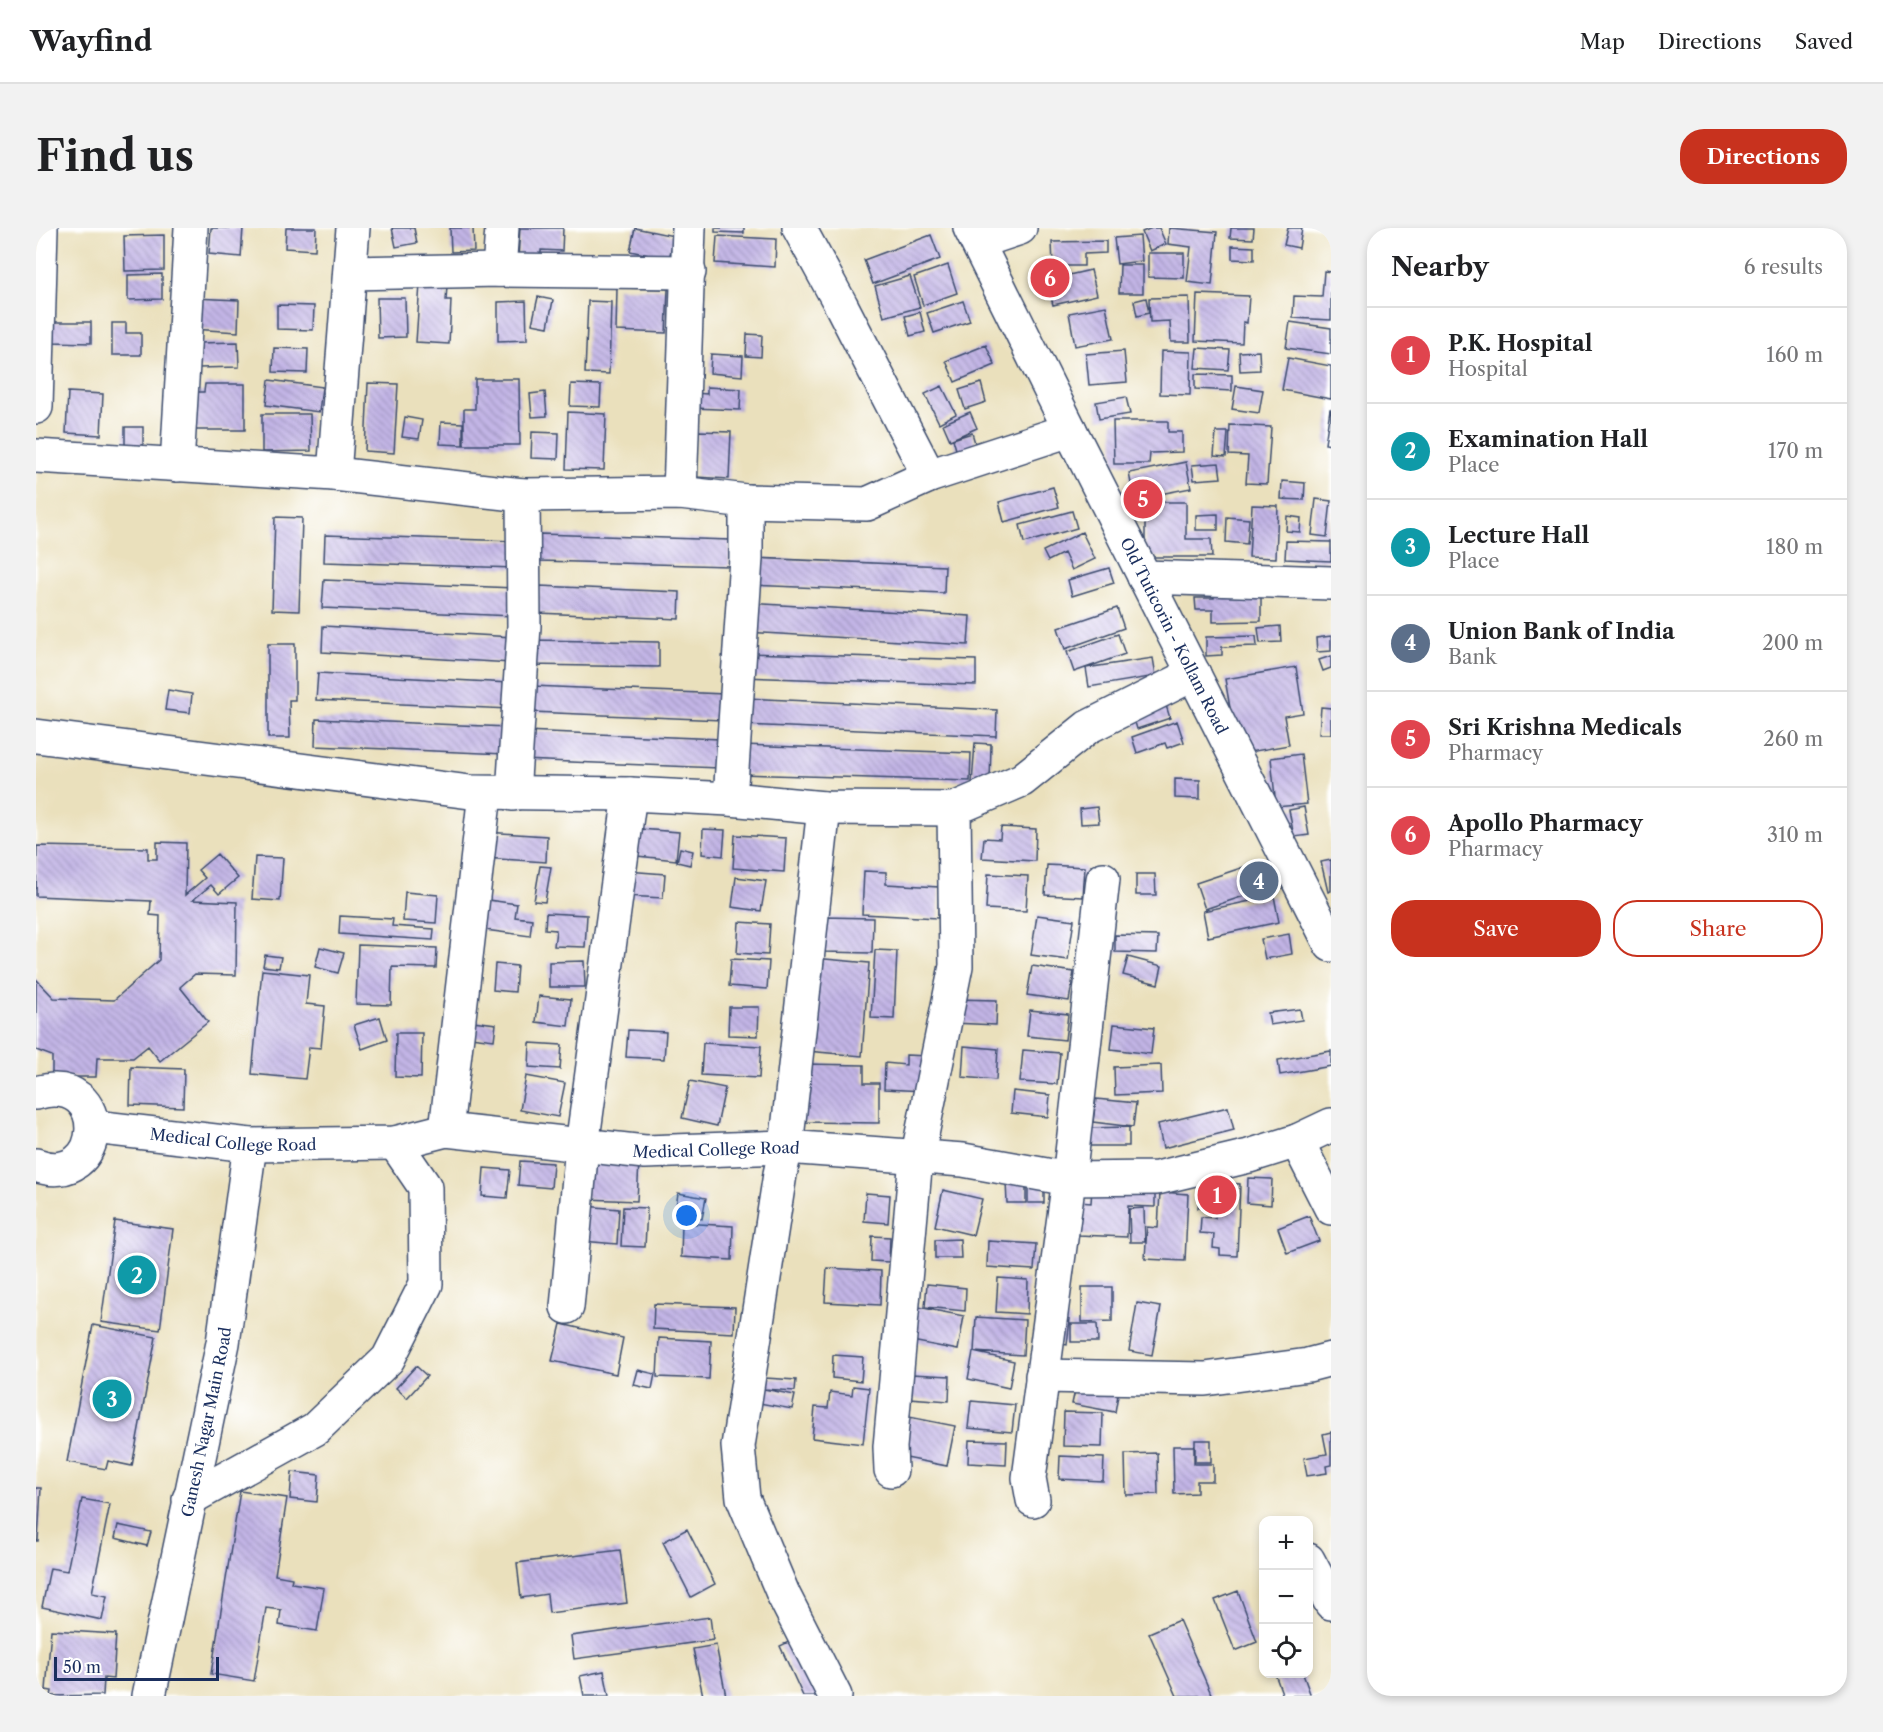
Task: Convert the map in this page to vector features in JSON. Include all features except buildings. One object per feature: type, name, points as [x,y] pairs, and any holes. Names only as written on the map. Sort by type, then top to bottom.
[{"type":"street","points":[[36,407],[41,228]]},
{"type":"street","points":[[177,465],[191,228]]},
{"type":"street","points":[[334,474],[353,228]]},
{"type":"street","points":[[498,270],[502,228]]},
{"type":"street","points":[[680,493],[689,228]]},
{"type":"street","points":[[799,228],[929,476]]},
{"type":"street","points":[[974,235],[1020,228]]},
{"type":"street","name":"Old Tuticorin - Kollam Road","points":[[974,235],[1070,430],[1331,945]]},
{"type":"street","points":[[350,273],[498,270],[689,272]]},
{"type":"street","points":[[36,456],[334,474],[460,490],[523,495],[680,493],[746,501],[867,504],[929,476],[1070,430]]},
{"type":"street","points":[[446,1130],[524,626],[523,495]]},
{"type":"street","points":[[730,799],[746,558],[746,501]]},
{"type":"street","points":[[1144,577],[1331,583]]},
{"type":"street","points":[[36,736],[273,768],[499,794],[630,794],[730,799],[824,808],[954,808],[1022,780],[1088,727],[1194,674]]},
{"type":"street","points":[[567,1307],[582,1146],[630,794]]},
{"type":"street","points":[[824,808],[786,1147],[738,1446],[743,1498],[784,1596],[835,1696]]},
{"type":"street","points":[[891,1470],[890,1447],[917,1156],[956,966],[954,808]]},
{"type":"street","points":[[1033,1500],[1029,1478],[1070,1179],[1104,879]]},
{"type":"street","points":[[36,1093],[58,1089],[69,1093],[86,1107],[94,1127],[87,1150],[70,1165],[48,1169],[36,1165]]},
{"type":"street","name":"Medical College Road","points":[[94,1127],[250,1145],[395,1143],[446,1130],[645,1152],[786,1147],[963,1160],[1070,1179],[1157,1178],[1249,1156],[1297,1141],[1331,1125]]},
{"type":"street","points":[[1297,1141],[1331,1208]]},
{"type":"street","points":[[189,1498],[315,1429],[388,1359],[426,1284],[425,1186],[395,1143]]},
{"type":"street","name":"Ganesh Nagar Main Road","points":[[149,1696],[223,1342],[250,1145]]},
{"type":"street","points":[[1042,1376],[1205,1378],[1308,1365],[1331,1359]]},
{"type":"street","points":[[1313,1569],[1331,1603]]},
{"type":"place","name":"Apollo Pharmacy","points":[[1050,278]]},
{"type":"place","name":"Sri Krishna Medicals","points":[[1143,499]]},
{"type":"place","name":"Union Bank of India","points":[[1259,881]]},
{"type":"place","name":"P.K. Hospital","points":[[1217,1195]]},
{"type":"place","name":"Examination Hall","points":[[137,1275]]},
{"type":"place","name":"Lecture Hall","points":[[112,1399]]}]
